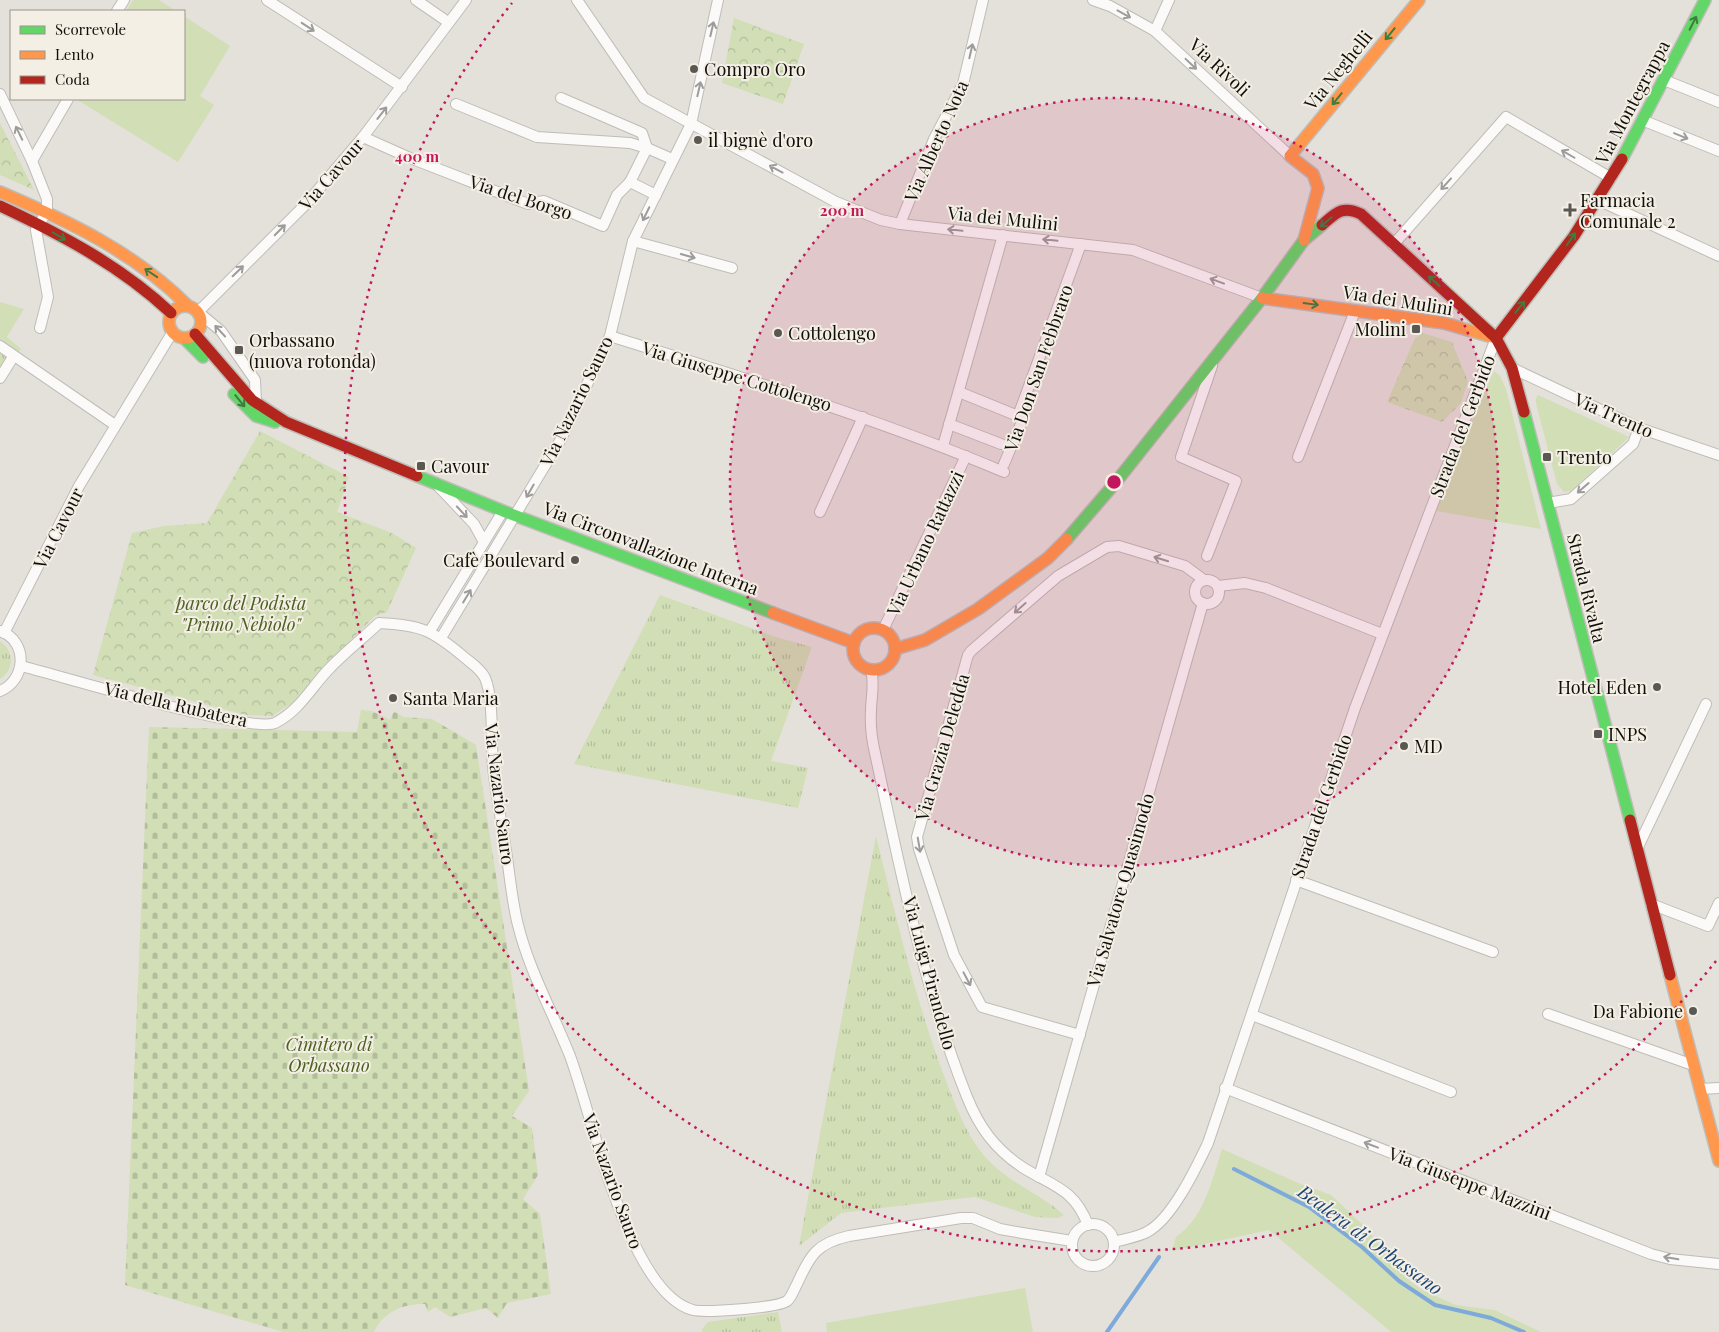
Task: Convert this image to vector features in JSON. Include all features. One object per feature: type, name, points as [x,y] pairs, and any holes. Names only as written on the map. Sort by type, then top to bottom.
[{"type":"street","points":[[267,0],[402,87]]},
{"type":"street","points":[[416,0],[448,22]]},
{"type":"street","name":"Via Cavour","points":[[198,312],[306,204],[363,137],[466,0]]},
{"type":"street","name":"Via dei Mulini","points":[[577,0],[644,98],[836,202],[881,220],[900,224],[1134,250],[1262,298],[1444,323],[1496,338]]},
{"type":"street","name":"Via Nazario Sauro","points":[[718,0],[691,124],[634,241],[610,336],[561,439],[441,638],[484,677],[489,692],[493,770],[518,926],[570,1057],[620,1213],[639,1255],[659,1285],[678,1302],[692,1310],[732,1310],[785,1302],[792,1295],[806,1265],[818,1249],[832,1240],[849,1236],[961,1218],[973,1218],[1000,1228],[1072,1242]]},
{"type":"street","name":"Via Alberto Nota","points":[[900,224],[934,139],[963,84],[983,0]]},
{"type":"street","name":"Via Rivoli","points":[[1092,0],[1110,6],[1155,31],[1290,156],[1313,174],[1318,188],[1317,196],[1304,240]]},
{"type":"street","points":[[1155,31],[1169,0]]},
{"type":"street","name":"Via Montegrappa","points":[[1496,338],[1545,277],[1598,200],[1664,80],[1705,0]]},
{"type":"street","name":"Via Neghelli","points":[[1290,156],[1413,2]]},
{"type":"street","points":[[1664,80],[1719,102]]},
{"type":"street","points":[[0,94],[45,190],[47,211],[36,237],[48,297],[40,328]]},
{"type":"street","points":[[561,98],[638,130],[644,136],[647,148],[630,182],[656,195]]},
{"type":"street","points":[[32,161],[67,100]]},
{"type":"street","points":[[456,104],[537,137],[630,143],[647,148],[672,160]]},
{"type":"street","points":[[1393,244],[1506,117],[1611,178]]},
{"type":"street","points":[[1642,120],[1719,151]]},
{"type":"street","name":"Via del Borgo","points":[[363,137],[399,154],[528,204],[544,201],[603,226],[617,194],[630,182]]},
{"type":"street","points":[[0,192],[47,211],[136,263],[169,286],[187,305],[222,331],[254,380],[256,403]]},
{"type":"street","points":[[1598,200],[1719,256]]},
{"type":"street","points":[[0,206],[40,224],[126,275],[150,292],[171,313]]},
{"type":"street","points":[[896,649],[925,640],[978,609],[1048,558],[1071,536],[1214,360],[1304,240],[1337,212],[1350,209],[1361,214],[1496,338]]},
{"type":"street","points":[[943,446],[1003,235]]},
{"type":"street","points":[[634,241],[732,268]]},
{"type":"street","name":"Via Don San Febbraro","points":[[1004,468],[1024,418],[1018,416],[1081,244]]},
{"type":"street","points":[[187,305],[176,307],[171,313],[168,323],[172,333],[190,336],[250,413],[269,422],[286,422]]},
{"type":"street","points":[[1298,457],[1355,311]]},
{"type":"street","points":[[190,336],[201,323],[198,312]]},
{"type":"street","name":"Via Cavour","points":[[21,666],[18,647],[2,632],[79,486],[172,333]]},
{"type":"street","name":"Via Circonvallazione Interna","points":[[190,336],[256,403],[286,422],[503,511],[854,643]]},
{"type":"street","name":"Via Giuseppe Cottolengo","points":[[610,336],[829,404],[966,456],[1004,468]]},
{"type":"street","name":"Strada Rivalta","points":[[1496,338],[1512,368],[1693,1065],[1717,1146],[1719,1161]]},
{"type":"street","name":"Strada del Gerbido","points":[[1114,1242],[1147,1232],[1167,1214],[1208,1143],[1296,880],[1382,634],[1496,338]]},
{"type":"street","points":[[0,346],[13,357],[115,426]]},
{"type":"street","points":[[0,378],[13,357]]},
{"type":"street","points":[[1207,556],[1236,481],[1181,457],[1214,360]]},
{"type":"street","name":"Via Trento","points":[[1512,368],[1639,428],[1719,454]]},
{"type":"street","points":[[958,392],[1018,416]]},
{"type":"street","points":[[820,512],[863,417]]},
{"type":"street","points":[[949,424],[1001,444]]},
{"type":"street","points":[[1548,503],[1571,499],[1633,444],[1639,428]]},
{"type":"street","name":"Via Urbano Rattazzi","points":[[883,630],[966,456]]},
{"type":"street","name":"Via Circonvallazione Interna","points":[[437,484],[474,524],[484,542]]},
{"type":"street","points":[[430,631],[503,511]]},
{"type":"street","name":"Via Grazia Deledda","points":[[1080,1034],[982,1007],[954,955],[919,849],[917,837],[968,655],[971,651],[1058,576],[1107,547],[1119,546],[1185,566],[1204,580]]},
{"type":"street","points":[[1203,603],[1211,604],[1218,598],[1218,586],[1212,580],[1204,580]]},
{"type":"street","name":"Via Salvatore Quasimodo","points":[[1039,1177],[1203,603],[1197,599],[1195,591],[1197,584],[1204,580]]},
{"type":"street","points":[[1218,586],[1245,583],[1266,588],[1382,634]]},
{"type":"street","name":"Via della Rubatera","points":[[21,666],[156,703],[241,722],[273,724],[299,706],[328,670],[378,624],[406,624],[430,631],[441,638]]},
{"type":"street","points":[[871,628],[883,630],[891,636],[896,649],[890,663],[881,670],[871,670],[856,661],[853,652],[854,643],[863,631],[871,628]]},
{"type":"street","points":[[0,691],[11,685],[18,676],[21,666]]},
{"type":"street","name":"Via Luigi Pirandello","points":[[871,670],[874,680],[870,713],[874,750],[939,1018],[967,1097],[979,1125],[993,1144],[1008,1157],[1068,1193],[1081,1209],[1088,1225]]},
{"type":"street","points":[[1637,850],[1706,704]]},
{"type":"street","points":[[1296,880],[1493,952]]},
{"type":"street","points":[[1651,904],[1708,926],[1719,903]]},
{"type":"street","points":[[1548,1014],[1693,1065]]},
{"type":"street","points":[[1252,1015],[1451,1092]]},
{"type":"street","name":"Via Giuseppe Mazzini","points":[[1225,1088],[1652,1254],[1670,1259],[1719,1264]]},
{"type":"street","points":[[1700,1090],[1719,1088]]},
{"type":"street","points":[[1088,1225],[1105,1228],[1114,1242],[1114,1248],[1109,1259],[1093,1266],[1077,1259],[1072,1242],[1078,1230],[1088,1225]]},
{"type":"green space","points":[[133,0],[159,0],[174,10],[127,10]]},
{"type":"green space","points":[[185,17],[230,46],[200,96],[214,105],[178,162],[78,100],[185,100]]},
{"type":"green space","points":[[734,18],[804,44],[783,104],[722,83]]},
{"type":"green space","points":[[0,123],[34,190],[0,175]]},
{"type":"green space","points":[[0,302],[24,309],[6,338],[0,334]]},
{"type":"green space","points":[[0,331],[21,349],[0,378]]},
{"type":"green space","points":[[1423,333],[1452,342],[1468,381],[1461,403],[1442,422],[1387,402],[1415,338]]},
{"type":"green space","points":[[1494,371],[1500,376],[1506,389],[1541,529],[1436,511],[1476,410]]},
{"type":"green space","points":[[1538,395],[1629,437],[1571,491],[1564,492],[1557,484],[1536,403]]},
{"type":"green space","name":"parco del Podista \"Primo Nebiolo\"","points":[[260,431],[349,477],[337,512],[392,533],[416,548],[387,612],[375,616],[324,666],[292,703],[272,716],[246,715],[93,675],[132,533],[164,526],[207,523]]},
{"type":"green space","points":[[660,595],[776,637],[812,647],[771,761],[808,768],[798,808],[574,764]]},
{"type":"green space","points":[[0,641],[8,650],[11,660],[8,670],[0,679]]},
{"type":"green space","name":"Cimitero di Orbassano","points":[[361,710],[372,711],[390,720],[394,711],[403,717],[432,719],[476,745],[529,1091],[512,1116],[532,1128],[538,1175],[523,1199],[540,1214],[551,1294],[507,1303],[498,1318],[486,1308],[450,1317],[435,1307],[428,1312],[425,1304],[417,1304],[395,1310],[383,1319],[374,1332],[283,1332],[125,1285],[149,727],[357,732]]},
{"type":"green space","points":[[876,836],[924,1017],[944,1076],[962,1120],[980,1151],[988,1160],[1006,1175],[1064,1215],[1058,1218],[1035,1217],[975,1197],[947,1200],[841,1213],[799,1246]]},
{"type":"green space","points":[[1222,1149],[1298,1183],[1331,1195],[1365,1227],[1405,1277],[1422,1290],[1456,1305],[1494,1310],[1541,1332],[1391,1332],[1269,1230],[1172,1251],[1176,1237],[1194,1220],[1206,1197]]},
{"type":"green space","points":[[1025,1288],[1033,1332],[827,1332],[826,1323]]},
{"type":"green space","points":[[778,1312],[782,1332],[702,1332],[702,1329],[708,1322]]},
{"type":"waterway","name":"Bealera di Orbassano","points":[[1234,1169],[1309,1207],[1362,1247],[1399,1281],[1435,1305],[1491,1318],[1524,1332]]},
{"type":"waterway","points":[[1107,1332],[1159,1257]]},
{"type":"traffic: fast","points":[[1622,159],[1705,0]]},
{"type":"traffic: fast","points":[[1067,539],[1116,482],[1262,298],[1304,240],[1322,225]]},
{"type":"traffic: fast","points":[[184,338],[203,357]]},
{"type":"traffic: fast","points":[[234,394],[256,416],[275,422]]},
{"type":"traffic: fast","points":[[1524,412],[1630,820]]},
{"type":"traffic: fast","points":[[417,476],[503,511],[773,613]]},
{"type":"traffic: slow","points":[[1304,240],[1318,188],[1313,174],[1290,156],[1419,0]]},
{"type":"traffic: slow","points":[[0,192],[50,214],[99,240],[145,269],[187,305]]},
{"type":"traffic: slow","points":[[1262,298],[1444,323],[1492,337]]},
{"type":"traffic: slow","points":[[185,306],[197,310],[201,322],[197,334],[185,338],[173,334],[169,322],[173,310],[185,306]]},
{"type":"traffic: slow","points":[[895,649],[925,640],[978,609],[1048,558],[1067,539]]},
{"type":"traffic: slow","points":[[773,613],[854,643]]},
{"type":"traffic: slow","points":[[878,628],[886,631],[892,637],[895,649],[892,661],[886,667],[870,670],[862,667],[856,661],[853,645],[856,637],[862,631],[878,628]]},
{"type":"traffic: slow","points":[[1670,975],[1719,1161]]},
{"type":"traffic: jam","points":[[1496,338],[1574,236],[1622,159]]},
{"type":"traffic: jam","points":[[0,206],[46,228],[111,266],[152,296],[171,313]]},
{"type":"traffic: jam","points":[[1322,225],[1335,214],[1344,210],[1361,214],[1496,338],[1512,368],[1524,412]]},
{"type":"traffic: jam","points":[[195,334],[252,400],[286,422],[417,476]]},
{"type":"traffic: jam","points":[[1630,820],[1670,975]]},
{"type":"place","name":"Compro Oro","points":[[694,69]]},
{"type":"place","name":"il bignè d'oro","points":[[698,140]]},
{"type":"place","name":"Farmacia Comunale 2","points":[[1570,210]]},
{"type":"place","name":"Molini","points":[[1416,329]]},
{"type":"place","name":"Cottolengo","points":[[778,333]]},
{"type":"place","name":"Orbassano (nuova rotonda)","points":[[239,350]]},
{"type":"place","name":"Trento","points":[[1547,457]]},
{"type":"place","name":"Cavour","points":[[421,466]]},
{"type":"place","name":"Cafè Boulevard","points":[[575,560]]},
{"type":"place","name":"Hotel Eden","points":[[1657,687]]},
{"type":"place","name":"Santa Maria","points":[[393,698]]},
{"type":"place","name":"INPS","points":[[1598,734]]},
{"type":"place","name":"MD","points":[[1404,746]]},
{"type":"place","name":"Da Fabione","points":[[1693,1011]]}]
